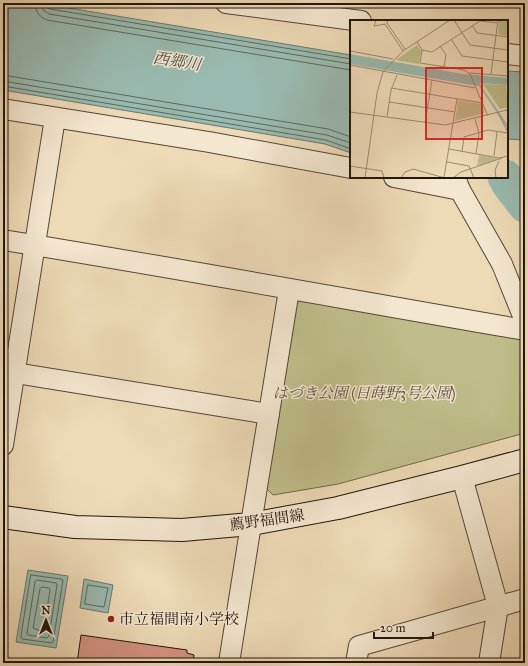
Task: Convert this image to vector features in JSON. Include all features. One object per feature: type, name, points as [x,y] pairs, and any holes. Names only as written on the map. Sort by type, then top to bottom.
[{"type":"main road","name":"薦野福間線","points":[[3,517],[75,527],[182,530],[250,524],[338,508],[525,460]]},
{"type":"street","points":[[226,3],[354,20]]},
{"type":"street","points":[[508,54],[525,56]]},
{"type":"street","points":[[3,109],[209,142],[350,168]]},
{"type":"street","points":[[3,445],[9,372],[35,245],[55,118]]},
{"type":"street","points":[[403,178],[458,184],[502,264],[525,321]]},
{"type":"street","points":[[3,240],[187,270],[289,290],[525,330]]},
{"type":"street","points":[[229,663],[250,524],[289,290]]},
{"type":"street","points":[[9,372],[269,414]]},
{"type":"street","points":[[462,477],[498,606],[489,663]]},
{"type":"street","points":[[356,663],[359,646],[525,598]]},
{"type":"green space","name":"はづき公園 (日蒔野3号公園)","points":[[302,299],[520,339],[525,345],[525,433],[338,484],[273,495],[266,488],[295,305]]},
{"type":"water","name":"西郷川","points":[[3,3],[39,3],[350,55],[350,153],[325,144],[3,90]]},
{"type":"water","points":[[508,71],[525,72],[525,140],[508,139]]},
{"type":"water","points":[[28,570],[68,576],[56,648],[16,642]]},
{"type":"water","points":[[84,579],[113,585],[108,613],[80,608]]},
{"type":"building","points":[[81,635],[187,650],[187,653],[194,655],[193,663],[77,663]]},
{"type":"waterway","points":[[506,178],[525,205]]},
{"type":"place","name":"市立福間南小学校","points":[[111,619]]}]
